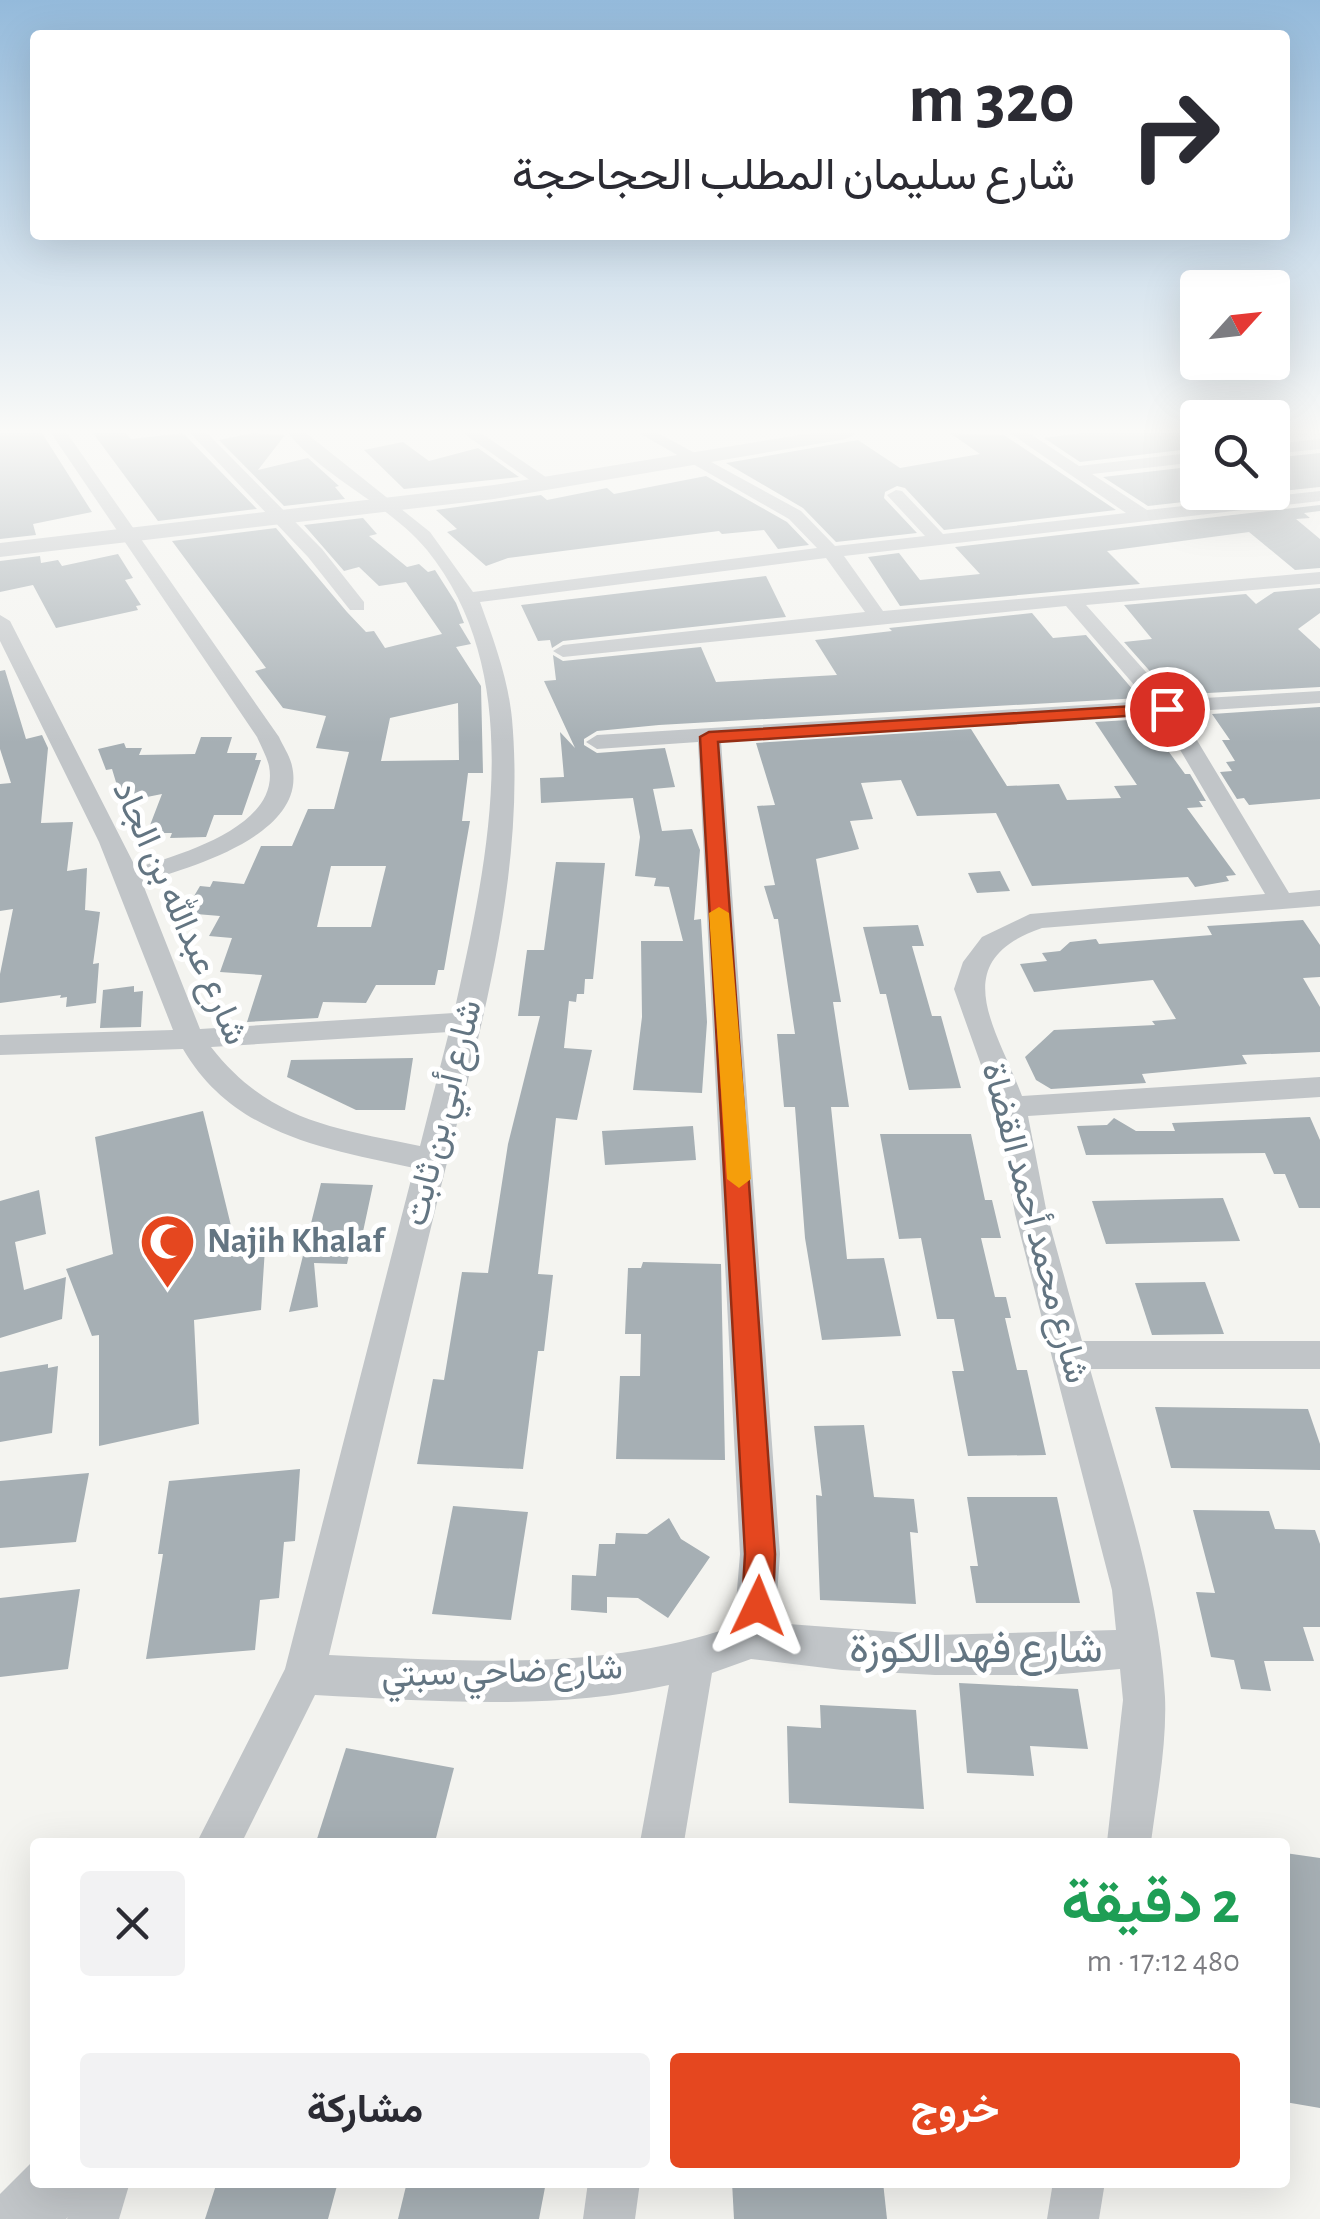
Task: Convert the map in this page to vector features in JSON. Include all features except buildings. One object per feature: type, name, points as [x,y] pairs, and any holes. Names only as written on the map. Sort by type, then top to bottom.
[{"type":"street","points":[[0,550],[106,537]]},
{"type":"street","points":[[128,537],[268,737],[279,754],[283,772],[278,795],[263,818],[242,835],[224,846],[128,878]]},
{"type":"street","points":[[298,537],[357,606]]},
{"type":"street","name":"شارع أبي بن ثابت","points":[[221,1838],[304,1674],[486,929],[505,778],[490,658],[469,598],[438,550],[422,537]]},
{"type":"street","points":[[815,537],[832,553],[878,617]]},
{"type":"street","points":[[936,537],[939,540]]},
{"type":"street","points":[[469,598],[968,537]]},
{"type":"street","points":[[563,650],[878,617],[1320,578]]},
{"type":"street","points":[[1071,600],[1167,709],[1281,900]]},
{"type":"street","name":"شارع عبدالله بن الجاد","points":[[0,622],[128,878],[190,1038],[215,1076],[246,1102],[280,1122],[432,1160]]},
{"type":"street","points":[[598,742],[1320,697]]},
{"type":"street","points":[[709,737],[760,1554],[758,1606],[751,1639]]},
{"type":"street","name":"شارع محمد أحمد القضاة","points":[[1129,1838],[1144,1700],[1132,1590],[1031,1214],[1011,1107],[968,989],[977,955],[1012,928],[1073,915],[1320,898]]},
{"type":"street","points":[[0,1045],[466,1022]]},
{"type":"street","points":[[1011,1107],[1320,1087]]},
{"type":"street","points":[[1070,1355],[1320,1355]]},
{"type":"street","name":"شارع فهد الكوزة","points":[[751,1639],[866,1652],[951,1656],[1074,1655],[1141,1646]]},
{"type":"street","name":"شارع ضاحي سبتي","points":[[304,1674],[425,1679],[604,1674],[724,1651],[751,1639]]},
{"type":"street","points":[[663,1838],[694,1658]]},
{"type":"street","points":[[21,2219],[54,2188]]},
{"type":"street","points":[[52,2219],[59,2188]]},
{"type":"street","points":[[94,2219],[102,2188]]},
{"type":"street","points":[[609,2219],[613,2188]]},
{"type":"street","points":[[1072,2219],[1078,2188]]},
{"type":"slow traffic","points":[[719,913],[739,1179]]},
{"type":"place","name":"Najih Khalaf","points":[[168,1290]]},
{"type":"route","points":[[758,1606],[760,1554],[742,1223],[709,737],[1167,709]]}]
